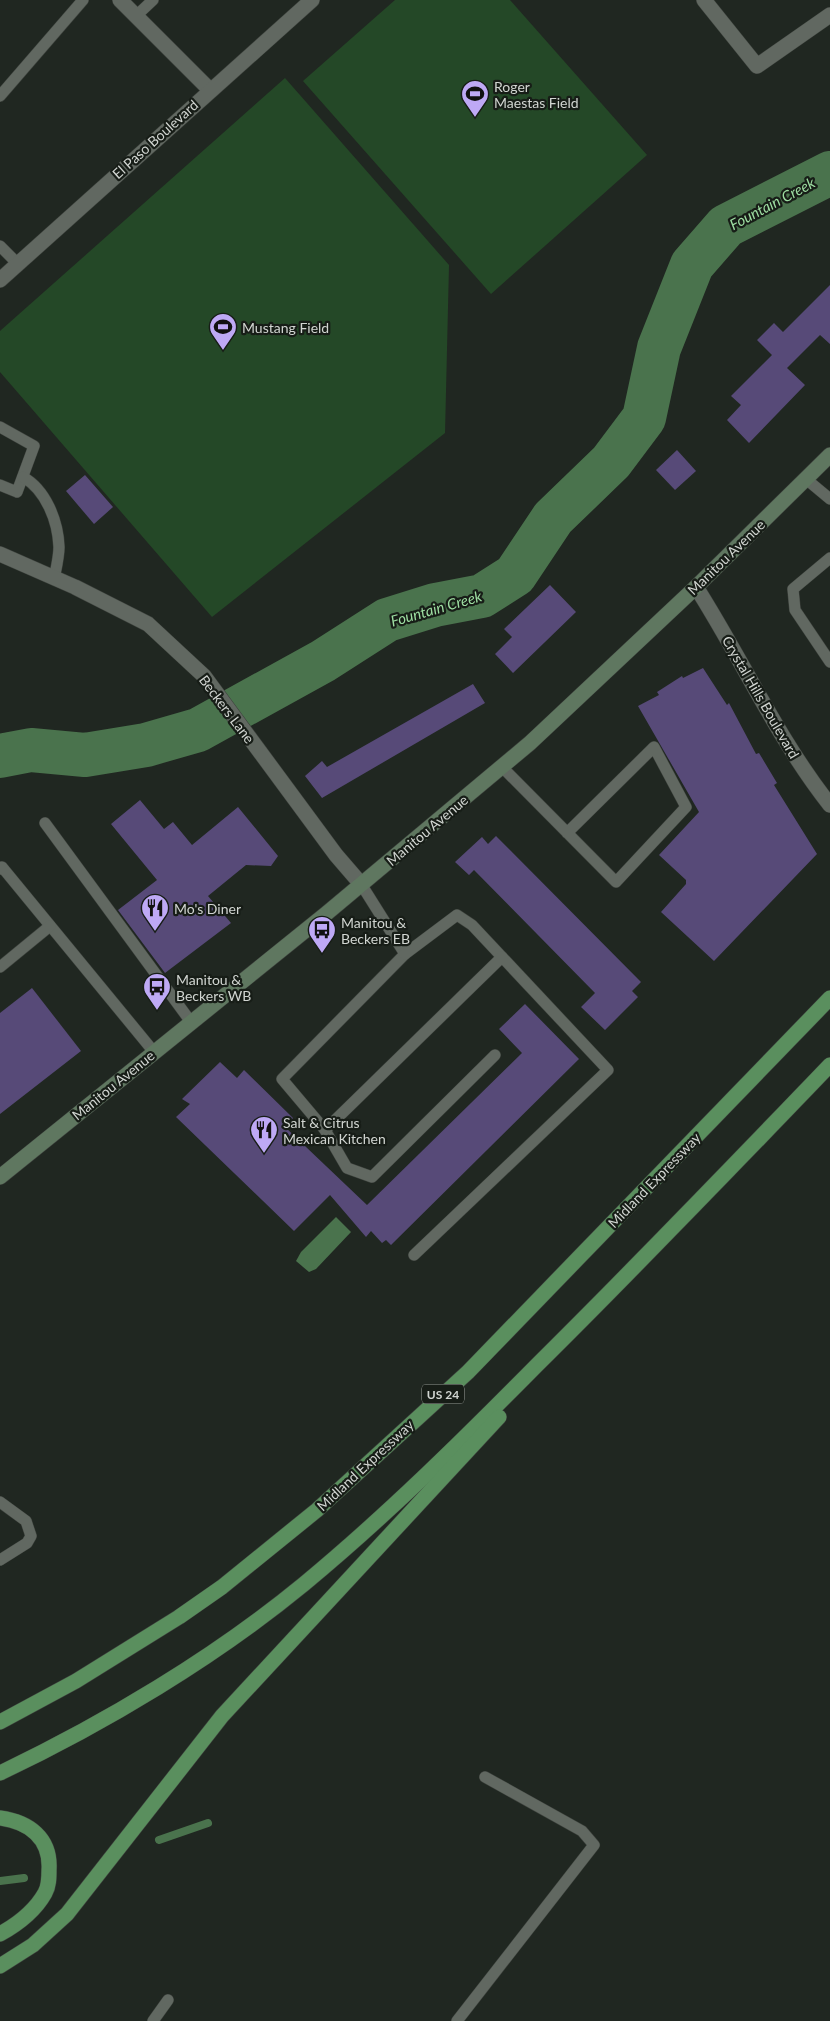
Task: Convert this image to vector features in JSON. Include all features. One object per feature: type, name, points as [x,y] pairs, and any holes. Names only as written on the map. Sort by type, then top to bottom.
[{"type":"highway","name":"Midland Expressway","points":[[0,1722],[76,1681],[179,1617],[222,1587],[317,1510],[468,1372],[830,998]]},
{"type":"highway","points":[[0,1774],[80,1733],[137,1699],[250,1625],[303,1585],[400,1499],[468,1435],[628,1274],[830,1065]]},
{"type":"highway","points":[[0,1966],[32,1944],[67,1914],[228,1709],[403,1523],[628,1274]]},
{"type":"highway","points":[[0,1818],[14,1820],[34,1830],[46,1846],[50,1863],[47,1890],[38,1904],[26,1916],[0,1934]]},
{"type":"main road","name":"Manitou Avenue","points":[[0,1176],[361,884],[502,767],[696,587],[830,455]]},
{"type":"street","points":[[120,0],[210,90]]},
{"type":"street","points":[[704,0],[757,66],[830,15]]},
{"type":"street","name":"El Paso Boulevard","points":[[0,280],[307,2]]},
{"type":"street","name":"Beckers Lane","points":[[0,554],[148,624],[204,676],[336,855],[361,884]]},
{"type":"street","name":"Crystal Hills Boulevard","points":[[696,587],[804,770],[830,805]]},
{"type":"lane","points":[[0,96],[83,0]]},
{"type":"lane","points":[[136,16],[153,0]]},
{"type":"lane","points":[[0,246],[18,264]]},
{"type":"lane","points":[[0,427],[34,446],[17,492],[0,485]]},
{"type":"lane","points":[[22,477],[32,482],[46,499],[56,526],[59,549],[54,579]]},
{"type":"lane","points":[[806,479],[830,500]]},
{"type":"lane","points":[[830,558],[793,589],[795,610],[830,662]]},
{"type":"lane","points":[[502,767],[567,833],[616,882],[686,807],[654,746],[567,833]]},
{"type":"lane","points":[[45,824],[191,1022]]},
{"type":"lane","points":[[0,868],[2,867],[154,1052]]},
{"type":"lane","points":[[361,884],[404,954]]},
{"type":"lane","points":[[414,1254],[608,1070],[472,925],[457,915],[404,954],[282,1080],[325,1130],[347,1168],[372,1177],[495,1055]]},
{"type":"lane","points":[[0,967],[50,926]]},
{"type":"lane","points":[[325,1130],[502,957]]},
{"type":"lane","points":[[0,1502],[26,1522],[31,1536],[27,1543],[0,1560]]},
{"type":"lane","points":[[457,2021],[594,1845],[582,1831],[485,1777]]},
{"type":"lane","points":[[153,2021],[168,2000]]},
{"type":"shaded area","name":"Roger Maestas Field","points":[[395,0],[510,0],[647,155],[491,294],[303,81]]},
{"type":"shaded area","name":"Mustang Field","points":[[285,78],[449,265],[445,433],[212,617],[0,372],[0,331]]},
{"type":"shaded area","points":[[336,1217],[351,1232],[316,1269],[309,1272],[296,1261],[301,1252]]},
{"type":"building","points":[[830,285],[830,344],[820,335],[787,368],[805,385],[749,443],[727,420],[741,405],[731,396],[772,355],[757,340],[774,323],[783,332]]},
{"type":"building","points":[[677,450],[696,471],[675,490],[656,470]]},
{"type":"building","points":[[85,475],[113,507],[94,524],[66,491]]},
{"type":"building","points":[[550,585],[576,612],[513,673],[495,654],[512,637],[504,629]]},
{"type":"building","points":[[703,668],[727,705],[729,703],[756,754],[759,753],[777,783],[774,785],[817,854],[714,961],[661,912],[686,884],[686,880],[659,855],[699,812],[638,706],[659,695],[657,692],[682,676],[683,678]]},
{"type":"building","points":[[473,684],[485,703],[322,798],[305,776],[322,761],[327,767]]},
{"type":"building","points":[[140,800],[164,829],[173,822],[192,845],[238,807],[278,856],[271,866],[246,865],[208,896],[231,923],[165,973],[118,910],[157,880],[111,824]]},
{"type":"building","points":[[496,836],[641,982],[632,991],[638,997],[605,1030],[581,1007],[595,993],[474,870],[469,875],[455,862],[482,837],[488,844]]},
{"type":"building","points":[[32,988],[81,1051],[0,1114],[0,1013]]},
{"type":"building","points":[[525,1004],[579,1059],[391,1245],[386,1240],[382,1243],[371,1231],[366,1237],[330,1195],[294,1231],[176,1117],[190,1104],[182,1099],[220,1062],[237,1078],[244,1070],[293,1118],[285,1127],[367,1205],[522,1053],[499,1029]]},
{"type":"waterway","name":"Fountain Creek","points":[[0,756],[31,750],[85,755],[146,745],[198,730],[323,661],[387,620],[435,605],[482,596],[515,575],[553,518],[611,462],[644,418],[659,348],[692,265],[726,226],[830,173]]},
{"type":"waterway","points":[[159,1840],[208,1823]]},
{"type":"waterway","points":[[0,1881],[24,1878]]},
{"type":"place","name":"Roger Maestas Field","points":[[475,118]]},
{"type":"place","name":"Mustang Field","points":[[223,351]]},
{"type":"place","name":"Mo's Diner","points":[[155,932]]},
{"type":"place","name":"Manitou & Beckers EB","points":[[322,954]]},
{"type":"place","name":"Manitou & Beckers WB","points":[[157,1011]]},
{"type":"place","name":"Salt & Citrus Mexican Kitchen","points":[[264,1154]]}]
